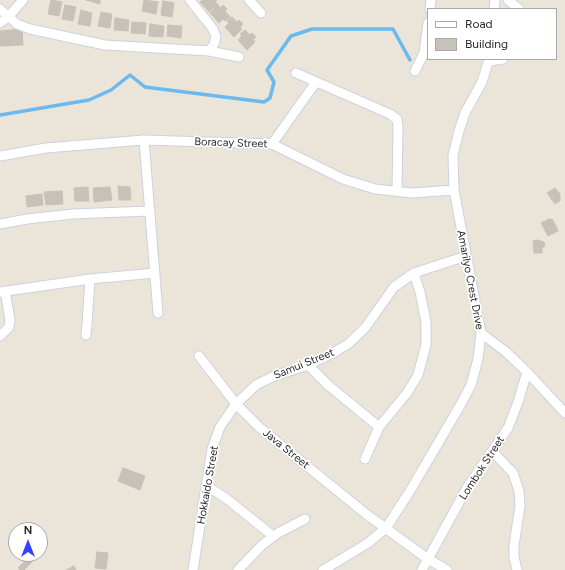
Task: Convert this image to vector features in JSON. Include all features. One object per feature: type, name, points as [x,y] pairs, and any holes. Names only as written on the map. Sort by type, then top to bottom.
[{"type":"street","points":[[4,20],[23,0]]},
{"type":"street","points":[[190,0],[213,29],[216,37],[214,44],[209,51]]},
{"type":"street","points":[[249,0],[261,13]]},
{"type":"street","points":[[508,0],[518,8]]},
{"type":"street","points":[[0,9],[4,20]]},
{"type":"street","points":[[4,20],[30,29],[105,46],[209,51],[239,57]]},
{"type":"street","points":[[415,71],[424,53],[427,30]]},
{"type":"street","name":"Amarilyo Crest Drive","points":[[323,570],[368,543],[386,528],[410,491],[471,385],[478,360],[481,333],[454,190],[454,155],[459,131],[466,113],[482,82],[489,60]]},
{"type":"street","points":[[296,73],[390,114],[397,119],[397,191]]},
{"type":"street","points":[[272,144],[316,82]]},
{"type":"street","points":[[144,140],[158,313]]},
{"type":"street","name":"Boracay Street","points":[[0,156],[46,148],[144,140],[272,144],[343,179],[375,189],[412,193],[454,190]]},
{"type":"street","points":[[0,224],[27,219],[73,214],[149,211]]},
{"type":"street","name":"Samui Street","points":[[236,404],[256,385],[274,376],[308,365],[348,344],[365,328],[394,287],[414,273],[466,256]]},
{"type":"street","points":[[0,336],[9,327],[10,320],[3,292],[90,279],[155,273]]},
{"type":"street","points":[[365,459],[379,427],[407,393],[418,374],[426,345],[426,322],[420,292],[414,273]]},
{"type":"street","points":[[86,335],[90,279]]},
{"type":"street","points":[[481,333],[506,352],[565,413]]},
{"type":"street","name":"Java Street","points":[[199,356],[236,404],[259,427],[366,514],[428,559],[447,570]]},
{"type":"street","points":[[308,365],[328,385],[379,427]]},
{"type":"street","name":"Lombok Street","points":[[422,570],[468,486],[508,428],[527,372]]},
{"type":"street","name":"Hokkaido Street","points":[[193,570],[212,449],[220,427],[236,404]]},
{"type":"street","points":[[492,452],[512,474],[519,491],[520,506],[514,545],[514,557],[517,570]]},
{"type":"street","points":[[207,486],[227,499],[273,536]]},
{"type":"street","points":[[238,570],[262,545],[273,536],[305,519]]},
{"type":"building","points":[[51,0],[62,2],[59,16],[48,14]]},
{"type":"building","points":[[86,0],[100,0],[100,4]]},
{"type":"building","points":[[144,0],[158,2],[156,14],[142,11]]},
{"type":"building","points":[[203,0],[217,0],[215,2],[218,4],[209,12],[200,2]]},
{"type":"building","points":[[163,1],[174,3],[172,17],[161,15]]},
{"type":"building","points":[[65,5],[76,7],[73,21],[62,19]]},
{"type":"building","points":[[218,5],[221,8],[223,5],[227,9],[225,11],[230,17],[225,21],[223,19],[219,23],[210,13]]},
{"type":"building","points":[[81,10],[92,13],[90,26],[78,24]]},
{"type":"building","points":[[101,12],[112,14],[110,28],[98,26]]},
{"type":"building","points":[[232,17],[237,22],[239,20],[243,24],[240,27],[242,29],[234,37],[225,27],[229,23],[227,21]]},
{"type":"building","points":[[115,18],[129,20],[128,31],[114,30]]},
{"type":"building","points":[[132,22],[146,23],[145,34],[131,33]]},
{"type":"building","points":[[150,24],[164,26],[163,37],[149,36]]},
{"type":"building","points":[[168,25],[182,26],[181,38],[167,36]]},
{"type":"building","points":[[22,29],[23,45],[0,46],[0,31]]},
{"type":"building","points":[[245,30],[250,35],[252,33],[256,37],[253,39],[255,42],[247,50],[238,40],[242,36],[240,34]]},
{"type":"building","points":[[118,186],[130,187],[131,200],[119,200]]},
{"type":"building","points":[[88,187],[89,201],[75,201],[74,188]]},
{"type":"building","points":[[110,187],[112,200],[94,202],[93,188]]},
{"type":"building","points":[[555,188],[560,194],[560,201],[555,204],[547,193]]},
{"type":"building","points":[[62,191],[63,204],[46,205],[44,192]]},
{"type":"building","points":[[42,194],[43,205],[27,207],[26,196]]},
{"type":"building","points":[[549,219],[553,220],[558,231],[548,236],[541,223]]},
{"type":"building","points":[[537,240],[544,242],[545,246],[542,248],[542,253],[534,253],[533,241]]},
{"type":"building","points":[[123,468],[145,476],[140,490],[118,481]]},
{"type":"building","points":[[97,552],[108,553],[106,569],[95,568]]},
{"type":"building","points":[[24,562],[32,562],[24,570],[20,570],[18,568]]},
{"type":"building","points":[[74,566],[76,570],[66,570]]},
{"type":"waterway","points":[[0,115],[89,100],[111,90],[130,75],[145,87],[264,102],[270,98],[274,82],[267,70],[291,36],[312,29],[393,29],[410,60]]}]
